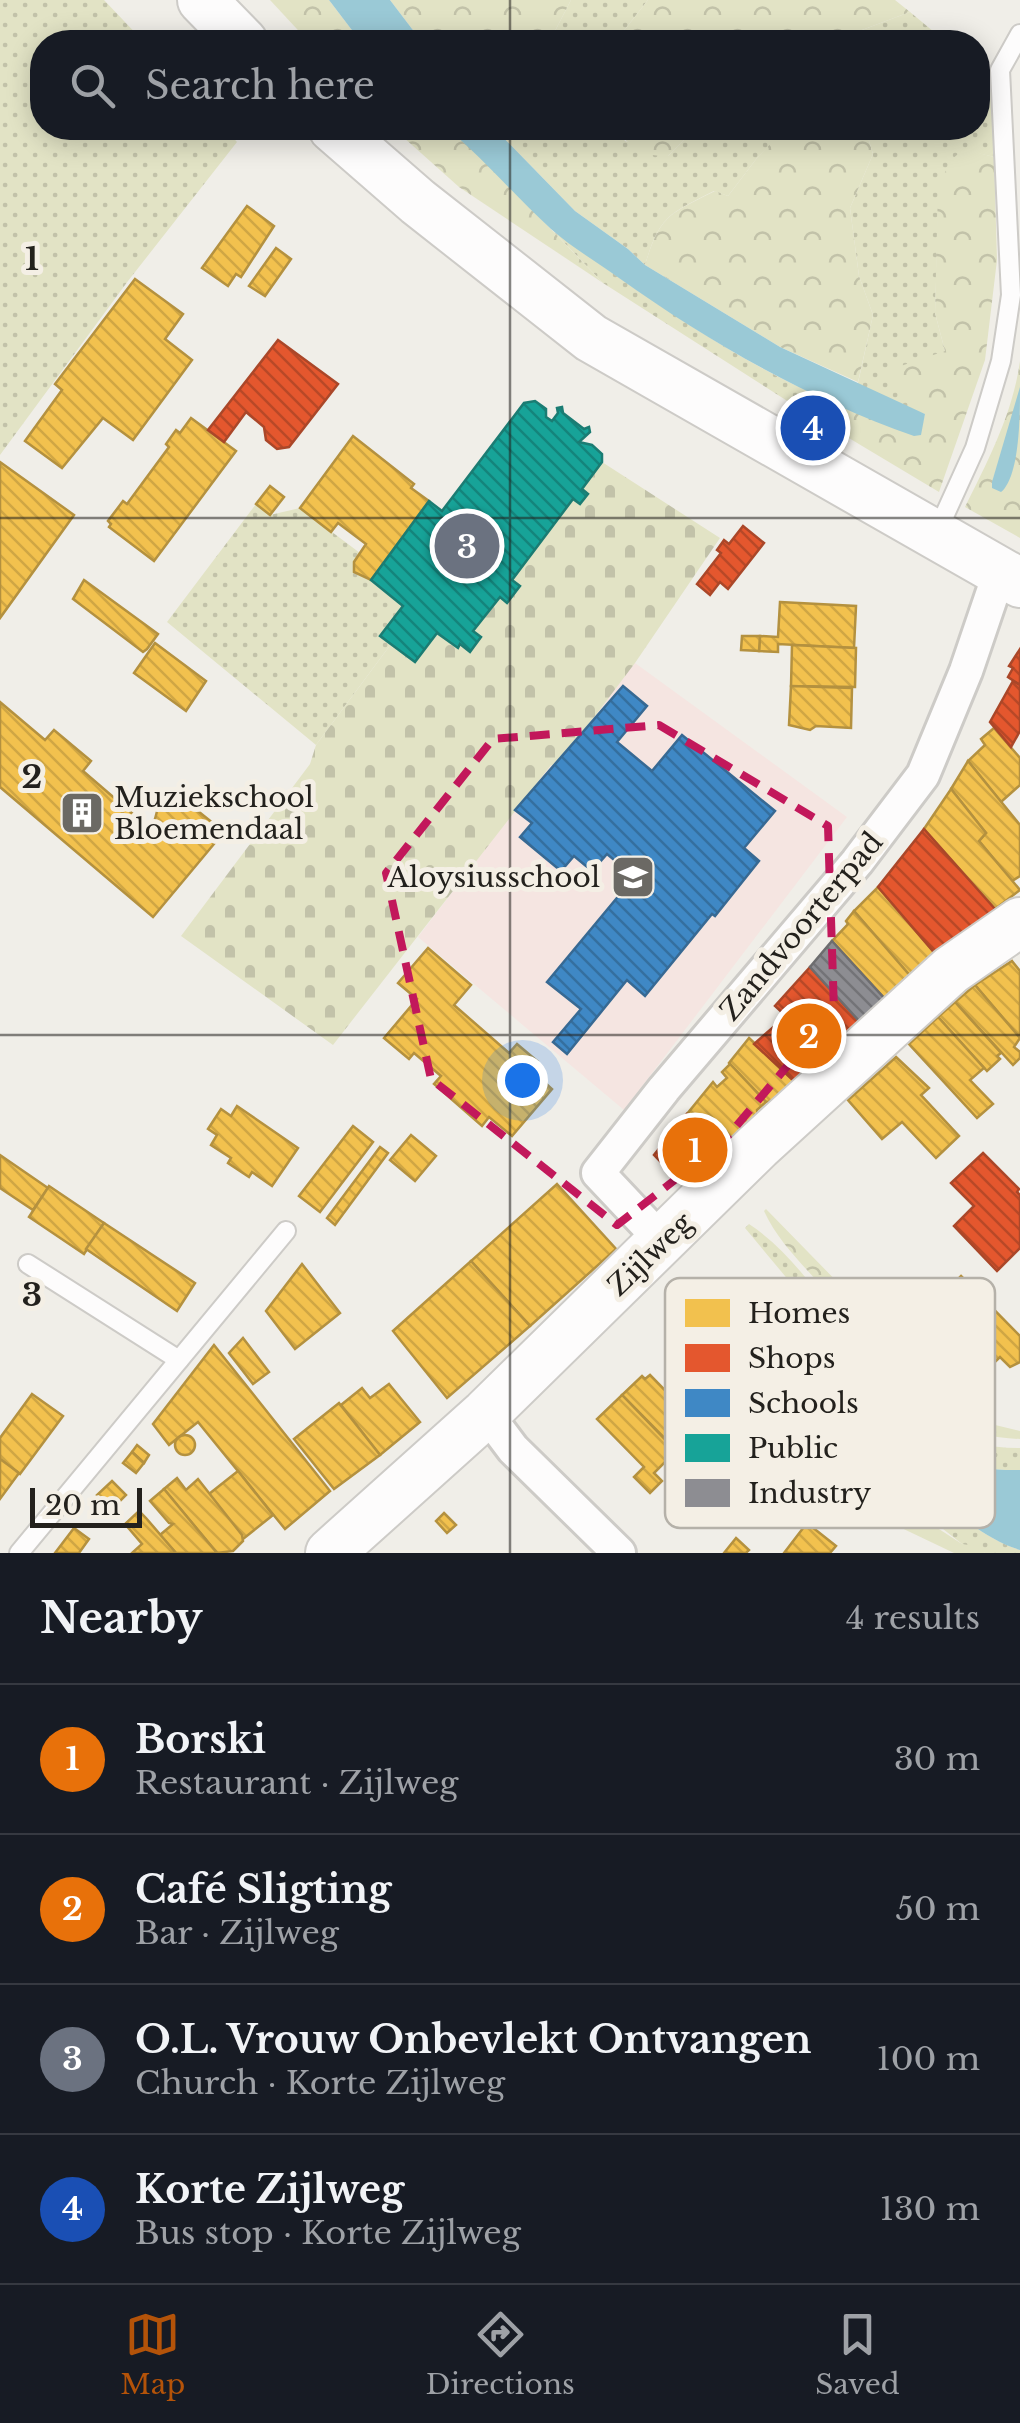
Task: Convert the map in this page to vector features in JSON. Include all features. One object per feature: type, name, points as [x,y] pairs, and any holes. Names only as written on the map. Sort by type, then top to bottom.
[{"type":"main road","points":[[202,0],[231,30]]},
{"type":"main road","points":[[347,140],[418,202],[592,338],[1010,577]]},
{"type":"main road","name":"Zijlweg","points":[[330,1553],[486,1414],[758,1146],[951,970],[1020,922]]},
{"type":"street","name":"Zandvoorterpad","points":[[662,1242],[598,1173],[857,862],[923,775],[1010,577]]},
{"type":"street","points":[[486,1414],[513,1449],[619,1553]]},
{"type":"lane","points":[[936,534],[974,448],[1001,361],[1011,295],[1000,70],[1020,34]]},
{"type":"lane","points":[[19,1553],[286,1230]]},
{"type":"lane","points":[[28,1264],[179,1360]]},
{"type":"highlighted area","points":[[659,725],[828,826],[834,1011],[721,1144],[617,1225],[431,1079],[386,873],[493,739]]},
{"type":"shaded area","name":"Aloysiusschool","points":[[635,663],[847,817],[624,1110],[418,937]]},
{"type":"green space","points":[[0,0],[104,0],[133,30],[30,30],[30,140],[237,142],[0,455]]},
{"type":"green space","points":[[270,0],[329,0],[352,30],[298,30]]},
{"type":"green space","points":[[390,0],[571,0],[556,30],[413,30]]},
{"type":"green space","points":[[571,0],[648,0],[624,30],[556,30]]},
{"type":"green space","points":[[648,0],[895,0],[910,12],[862,30],[624,30]]},
{"type":"green space","points":[[910,12],[932,30],[862,30]]},
{"type":"green space","points":[[990,80],[996,85],[994,157],[964,150],[939,187],[935,313],[945,351],[925,414],[856,392],[873,315],[859,276],[850,208],[873,154],[869,140],[990,140]]},
{"type":"green space","points":[[406,140],[461,140],[603,283],[459,187]]},
{"type":"green space","points":[[506,140],[624,140],[668,156],[684,140],[776,140],[728,196],[714,191],[668,218],[645,265],[575,211]]},
{"type":"green space","points":[[684,140],[668,156],[651,155],[626,141]]},
{"type":"green space","points":[[774,140],[869,140],[873,154],[850,208],[859,276],[873,315],[858,382],[780,347],[645,265],[668,218],[715,191],[728,196]]},
{"type":"green space","points":[[964,149],[994,157],[997,260],[985,360],[939,492],[792,404],[856,392],[920,434],[925,414],[886,371],[945,351],[935,313],[938,187],[951,160]]},
{"type":"green space","points":[[553,231],[717,342],[822,398],[792,404],[603,283]]},
{"type":"green space","points":[[1020,361],[1020,538],[965,507],[1006,418]]},
{"type":"green space","points":[[602,462],[720,538],[635,663],[564,757],[554,767],[551,765],[333,1045],[181,936],[310,764],[316,745],[391,644],[414,662],[437,633],[457,648],[480,637],[473,631],[500,597],[508,602],[519,587],[512,580],[573,499],[580,504],[588,494],[582,489]]},
{"type":"green space","points":[[256,504],[270,515],[300,508],[360,553],[354,562],[355,572],[403,606],[381,635],[391,644],[316,745],[167,622]]},
{"type":"green space","points":[[764,1211],[833,1278],[814,1278],[777,1234]]},
{"type":"green space","points":[[749,1224],[784,1253],[805,1278],[787,1278],[745,1228]]},
{"type":"green space","points":[[995,1425],[1020,1431],[1020,1439],[995,1437]]},
{"type":"green space","points":[[995,1444],[1020,1448],[1020,1470],[995,1468]]},
{"type":"green space","points":[[902,1528],[937,1528],[985,1553],[954,1553]]},
{"type":"green space","points":[[942,1528],[978,1528],[1020,1553],[985,1553],[962,1544]]},
{"type":"water","points":[[329,0],[390,0],[413,30],[352,30]]},
{"type":"water","points":[[460,140],[506,140],[575,211],[645,265],[780,347],[925,414],[921,435],[914,436],[836,405],[761,368],[689,325],[559,236]]},
{"type":"water","points":[[1020,387],[1015,459],[1001,492],[992,488],[992,482]]},
{"type":"water","points":[[995,1468],[1020,1470],[1020,1550],[978,1528],[995,1528]]},
{"type":"building: Homes","points":[[247,206],[274,226],[241,277],[236,274],[228,286],[202,268]]},
{"type":"building: Homes","points":[[276,248],[291,259],[265,296],[249,286]]},
{"type":"building: Homes","points":[[135,279],[183,314],[165,339],[192,360],[133,440],[103,418],[62,468],[25,441],[62,390],[55,384]]},
{"type":"building: Homes","points":[[191,418],[236,451],[154,561],[109,527],[108,521],[123,501],[127,504],[169,447],[166,444],[176,430],[180,433]]},
{"type":"building: Homes","points":[[353,436],[414,484],[411,488],[429,501],[371,580],[354,572],[354,562],[366,544],[338,523],[331,532],[300,508]]},
{"type":"building: Homes","points":[[0,462],[74,515],[0,618]]},
{"type":"building: Homes","points":[[270,486],[284,497],[270,515],[256,504]]},
{"type":"building: Homes","points":[[84,580],[158,634],[147,649],[143,652],[73,599]]},
{"type":"building: Homes","points":[[780,602],[856,606],[854,648],[778,644],[778,652],[759,651],[760,636],[778,637]]},
{"type":"building: Homes","points":[[742,636],[760,636],[759,651],[741,650]]},
{"type":"building: Homes","points":[[155,643],[206,681],[186,711],[134,673]]},
{"type":"building: Homes","points":[[792,645],[856,648],[855,687],[791,686]]},
{"type":"building: Homes","points":[[791,686],[852,688],[851,728],[816,726],[810,730],[789,725]]},
{"type":"building: Homes","name":"Muziekschool Bloemendaal","points":[[0,702],[45,740],[54,730],[91,761],[83,771],[148,827],[155,819],[160,800],[173,791],[224,832],[153,917],[0,787]]},
{"type":"building: Homes","points":[[994,728],[1020,758],[1020,785],[1001,802],[968,761],[985,745],[981,739]]},
{"type":"building: Homes","points":[[968,761],[1020,825],[1020,876],[1012,881],[979,841],[986,833],[951,789]]},
{"type":"building: Homes","points":[[951,789],[986,833],[979,841],[1020,890],[995,909],[924,829]]},
{"type":"building: Homes","points":[[878,887],[938,957],[912,978],[854,911]]},
{"type":"building: Homes","points":[[854,911],[912,978],[885,999],[832,941]]},
{"type":"building: Homes","points":[[428,948],[471,985],[454,1005],[509,1053],[517,1044],[537,1061],[530,1069],[552,1089],[512,1136],[489,1117],[482,1126],[434,1084],[441,1076],[414,1053],[409,1059],[384,1038],[417,999],[398,983]]},
{"type":"building: Homes","points":[[1012,961],[1020,971],[1020,1038],[975,985]]},
{"type":"building: Homes","points":[[975,985],[1020,1038],[1014,1047],[1020,1058],[1013,1065],[955,1002]]},
{"type":"building: Homes","points":[[955,1002],[1001,1053],[987,1071],[938,1017]]},
{"type":"building: Homes","points":[[938,1017],[984,1068],[970,1080],[993,1104],[977,1118],[909,1044]]},
{"type":"building: Homes","points":[[749,1038],[795,1082],[775,1101],[766,1102],[729,1063]]},
{"type":"building: Homes","points":[[896,1057],[929,1088],[921,1095],[959,1136],[936,1158],[902,1122],[882,1139],[848,1100]]},
{"type":"building: Homes","points":[[730,1064],[766,1102],[757,1110],[758,1117],[721,1150],[687,1114],[713,1082],[717,1087],[727,1078],[722,1072]]},
{"type":"building: Homes","points":[[237,1106],[298,1148],[272,1186],[252,1172],[249,1177],[228,1163],[231,1158],[211,1145],[217,1135],[208,1129],[221,1109],[231,1116]]},
{"type":"building: Homes","points":[[353,1126],[373,1142],[320,1212],[299,1196]]},
{"type":"building: Homes","points":[[411,1135],[436,1156],[415,1181],[390,1160]]},
{"type":"building: Homes","points":[[380,1147],[388,1153],[335,1225],[327,1218]]},
{"type":"building: Homes","points":[[0,1155],[48,1188],[33,1210],[0,1188]]},
{"type":"building: Homes","points":[[557,1184],[616,1249],[530,1326],[471,1261]]},
{"type":"building: Homes","points":[[49,1186],[104,1223],[84,1254],[29,1217]]},
{"type":"building: Homes","points":[[104,1223],[195,1283],[177,1311],[86,1249]]},
{"type":"building: Homes","points":[[471,1261],[530,1326],[447,1398],[393,1331]]},
{"type":"building: Homes","points":[[302,1264],[340,1313],[295,1349],[266,1311]]},
{"type":"building: Homes","points":[[995,1311],[1020,1336],[1020,1362],[1010,1367],[1000,1357],[995,1362]]},
{"type":"building: Homes","points":[[243,1338],[269,1372],[253,1384],[229,1353]]},
{"type":"building: Homes","points":[[214,1345],[330,1491],[285,1529],[198,1422],[169,1445],[153,1424]]},
{"type":"building: Homes","points":[[650,1375],[665,1390],[665,1439],[622,1395],[642,1376],[645,1379]]},
{"type":"building: Homes","points":[[389,1384],[420,1422],[380,1455],[341,1405],[362,1388],[370,1398]]},
{"type":"building: Homes","points":[[32,1394],[63,1416],[20,1474],[0,1459],[0,1438]]},
{"type":"building: Homes","points":[[622,1395],[665,1440],[665,1462],[654,1473],[662,1481],[650,1493],[634,1477],[644,1467],[597,1419]]},
{"type":"building: Homes","points":[[339,1403],[380,1455],[334,1489],[294,1439]]},
{"type":"building: Homes","points":[[185,1435],[195,1445],[185,1455],[175,1445]]},
{"type":"building: Homes","points":[[137,1445],[149,1455],[144,1463],[132,1452]]},
{"type":"building: Homes","points":[[132,1452],[144,1463],[136,1473],[123,1463]]},
{"type":"building: Homes","points":[[0,1459],[19,1473],[0,1499]]},
{"type":"building: Homes","points":[[238,1471],[273,1515],[243,1539],[209,1494]]},
{"type":"building: Homes","points":[[177,1478],[186,1490],[198,1479],[242,1535],[243,1541],[233,1551],[217,1553],[164,1489]]},
{"type":"building: Homes","points":[[112,1481],[126,1495],[111,1510],[97,1495]]},
{"type":"building: Homes","points":[[164,1489],[217,1553],[176,1553],[160,1535],[173,1524],[150,1501]]},
{"type":"building: Homes","points":[[139,1511],[176,1553],[132,1553],[142,1544],[125,1524]]},
{"type":"building: Homes","points":[[444,1513],[456,1525],[447,1533],[436,1521]]},
{"type":"building: Homes","points":[[74,1528],[89,1539],[79,1553],[55,1553]]},
{"type":"building: Homes","points":[[803,1528],[813,1528],[836,1546],[830,1553],[784,1553]]},
{"type":"building: Homes","points":[[736,1538],[749,1550],[724,1553]]},
{"type":"building: Shops","points":[[278,340],[338,384],[289,447],[277,449],[266,440],[264,427],[246,412],[224,442],[208,430]]},
{"type":"building: Shops","points":[[743,526],[764,543],[728,589],[720,582],[710,595],[697,584],[721,553],[717,550],[724,540],[729,544]]},
{"type":"building: Shops","points":[[1020,649],[1020,685],[1008,677],[1013,668],[1009,666]]},
{"type":"building: Shops","points":[[1013,681],[1020,685],[1020,731],[1011,747],[990,722]]},
{"type":"building: Shops","points":[[924,829],[995,909],[938,957],[878,887]]},
{"type":"building: Shops","points":[[810,967],[860,1022],[795,1082],[754,1044],[786,1016],[775,1006]]},
{"type":"building: Shops","points":[[687,1114],[721,1150],[689,1180],[679,1181],[654,1155]]},
{"type":"building: Shops","points":[[983,1153],[1019,1189],[1020,1195],[1020,1248],[997,1271],[954,1226],[974,1206],[951,1183]]},
{"type":"building: Schools","points":[[623,686],[647,706],[617,742],[652,771],[682,735],[775,811],[744,848],[759,861],[715,916],[712,914],[645,996],[627,980],[567,1054],[553,1042],[581,1009],[547,982],[621,893],[616,889],[630,873],[607,854],[592,871],[574,856],[561,871],[520,837],[532,823],[515,810]]},
{"type":"building: Public","points":[[535,401],[546,409],[546,417],[552,421],[557,408],[562,407],[563,413],[584,429],[589,427],[590,432],[579,442],[592,445],[602,454],[602,462],[582,489],[588,494],[580,504],[573,499],[512,580],[520,586],[507,603],[500,597],[473,631],[481,637],[470,652],[437,633],[415,662],[380,636],[403,606],[371,580],[429,501],[442,511],[524,403]]},
{"type":"building: Industry","points":[[832,941],[885,999],[860,1022],[810,967]]},
{"type":"place","name":"Korte Zijlweg","points":[[813,428]]},
{"type":"place","name":"O.L. Vrouw Onbevlekt Ontvangen","points":[[467,546]]},
{"type":"place","name":"Muziekschool Bloemendaal","points":[[82,813]]},
{"type":"place","name":"Aloysiusschool","points":[[633,877]]},
{"type":"place","name":"Café Sligting","points":[[809,1036]]},
{"type":"place","name":"Borski","points":[[695,1150]]}]
